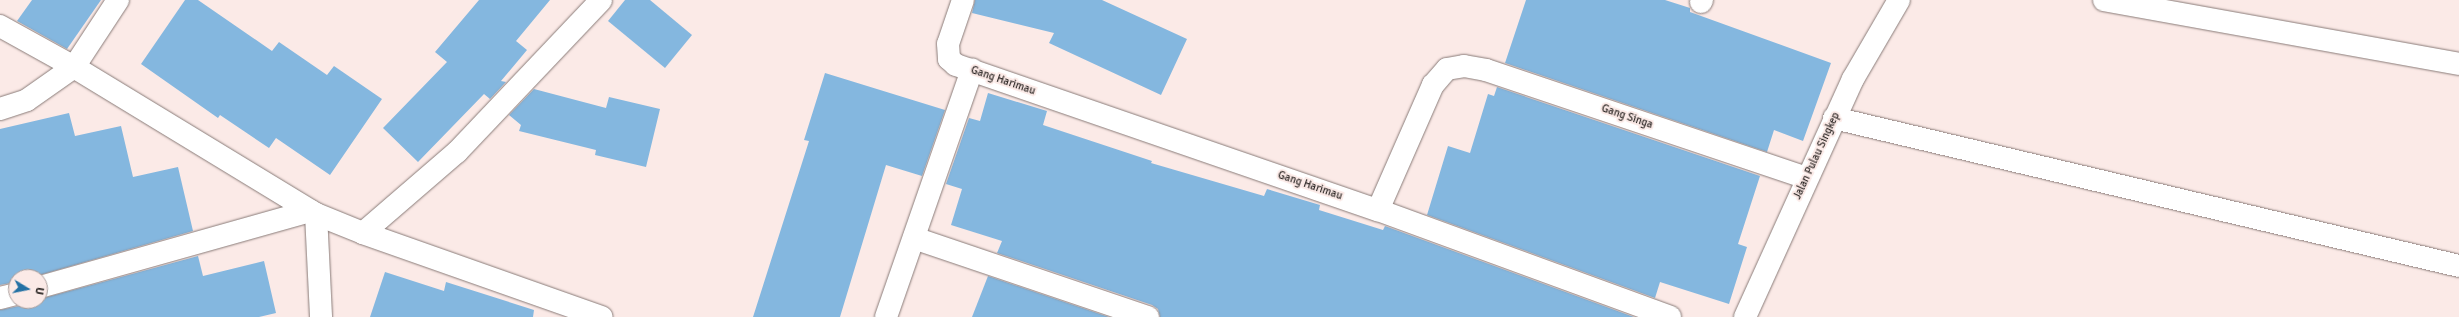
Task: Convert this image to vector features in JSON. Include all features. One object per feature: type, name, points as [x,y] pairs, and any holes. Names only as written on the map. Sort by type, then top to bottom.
[{"type":"street","points":[[0,109],[27,100],[74,67],[118,0]]},
{"type":"street","points":[[363,233],[457,152],[600,0]]},
{"type":"street","name":"Gang Harimau","points":[[962,0],[948,44],[949,59],[956,65],[1378,210],[1670,317]]},
{"type":"street","name":"Jalan Pulau Singkep","points":[[1745,317],[1834,118],[1853,79],[1899,0]]},
{"type":"street","points":[[2104,0],[2459,64]]},
{"type":"street","points":[[0,26],[74,67],[314,212],[363,233],[602,317]]},
{"type":"street","name":"Gang Singa","points":[[1378,210],[1433,84],[1447,69],[1464,66],[1486,70],[1806,178]]},
{"type":"street","points":[[886,317],[972,70]]},
{"type":"street","points":[[1834,118],[2459,266]]},
{"type":"street","points":[[48,285],[314,212]]},
{"type":"street","points":[[314,212],[321,317]]},
{"type":"street","points":[[914,238],[1148,317]]},
{"type":"building","points":[[32,0],[101,0],[67,49],[17,21]]},
{"type":"building","points":[[185,0],[198,0],[272,51],[279,42],[327,75],[334,66],[382,99],[330,175],[276,138],[269,148],[220,115],[218,118],[141,64]]},
{"type":"building","points":[[479,0],[550,0],[516,41],[527,50],[501,81],[506,82],[490,99],[484,94],[418,162],[383,128],[447,62],[435,52]]},
{"type":"building","points":[[625,0],[650,0],[692,35],[665,68],[608,21]]},
{"type":"building","points":[[975,0],[1102,0],[1187,39],[1161,95],[1049,43],[1054,33],[972,13]]},
{"type":"building","points":[[1526,0],[1665,0],[1690,8],[1690,12],[1831,63],[1803,141],[1774,130],[1767,152],[1505,63]]},
{"type":"building","points":[[825,73],[945,110],[922,176],[886,165],[840,317],[753,317],[809,141],[804,140]]},
{"type":"building","points":[[1497,87],[1760,176],[1738,244],[1747,247],[1729,304],[1660,282],[1655,298],[1427,215],[1448,146],[1470,153],[1488,94],[1494,96]]},
{"type":"building","points":[[534,89],[606,108],[609,97],[660,109],[646,167],[595,155],[596,150],[519,131],[521,125],[509,115]]},
{"type":"building","points":[[988,93],[1047,111],[1043,125],[1152,161],[1151,163],[1264,196],[1267,189],[1320,205],[1319,210],[1383,230],[1385,226],[1634,317],[1160,317],[1158,309],[1152,305],[997,253],[1002,241],[951,225],[962,189],[946,184],[969,118],[980,121]]},
{"type":"building","points":[[69,113],[75,136],[121,126],[133,177],[178,167],[193,231],[48,273],[48,269],[8,269],[8,284],[0,285],[0,129]]},
{"type":"building","points":[[198,256],[203,276],[264,261],[276,313],[259,317],[0,317],[0,310],[8,308],[48,309],[48,297]]},
{"type":"building","points":[[385,272],[444,291],[446,282],[534,310],[533,317],[370,317]]},
{"type":"building","points":[[988,276],[1109,317],[972,317]]}]
